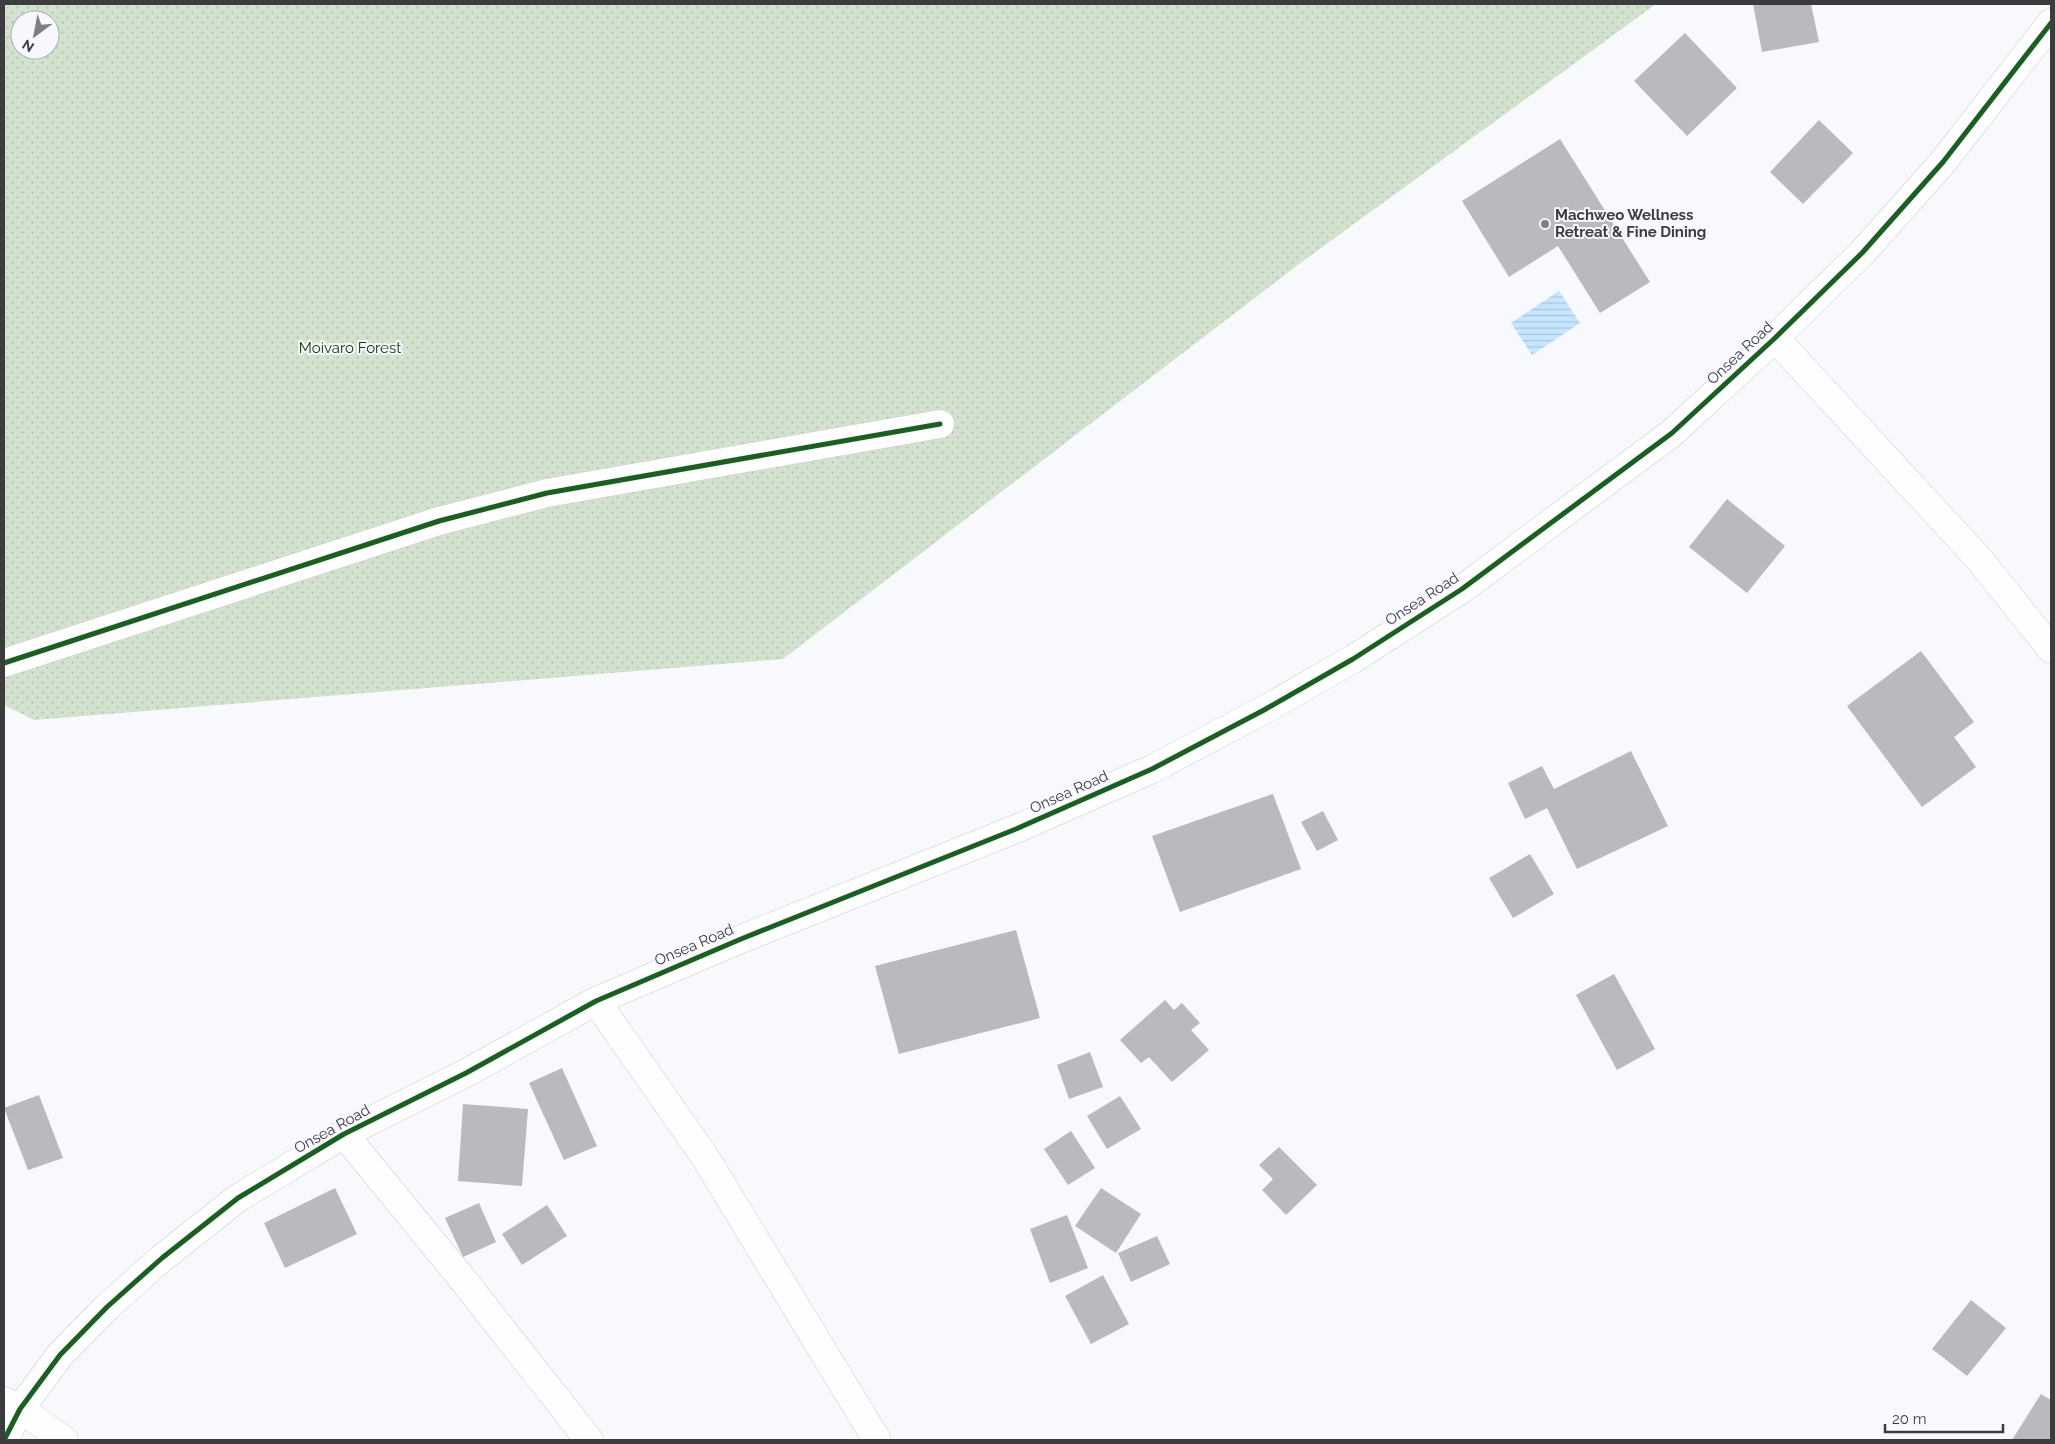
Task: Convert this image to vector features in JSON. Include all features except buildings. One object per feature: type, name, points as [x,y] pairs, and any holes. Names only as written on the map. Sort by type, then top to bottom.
[{"type":"street","name":"Onsea Road","points":[[4,1440],[12,1405],[106,1307],[162,1258],[238,1198],[344,1134],[466,1073],[596,1001],[741,939],[1016,829],[1152,769],[1264,710],[1353,659],[1462,589],[1672,433],[1775,338],[1862,253],[1943,162],[2051,23]]},
{"type":"street","points":[[1775,338],[1979,559],[2051,649]]},
{"type":"street","points":[[4,663],[439,521],[547,493],[940,424]]},
{"type":"street","points":[[596,1001],[705,1157],[877,1440]]},
{"type":"street","points":[[344,1134],[460,1276],[589,1440]]},
{"type":"street","points":[[12,1405],[64,1440]]},
{"type":"green space","name":"Moivaro Forest","points":[[4,4],[1656,4],[1299,264],[783,659],[34,720],[4,705]]},
{"type":"water","points":[[1559,291],[1580,323],[1532,355],[1511,323]]},
{"type":"cycle path","points":[[4,1440],[20,1409],[60,1355],[107,1307],[162,1258],[238,1198],[344,1134],[466,1073],[596,1001],[741,939],[1016,829],[1152,769],[1264,710],[1353,659],[1462,589],[1672,433],[1775,338],[1862,253],[1943,162],[2051,23]]},
{"type":"cycle path","points":[[4,663],[439,521],[547,493],[940,424]]},
{"type":"place","name":"Machweo Wellness Retreat & Fine Dining","points":[[1545,224]]}]
